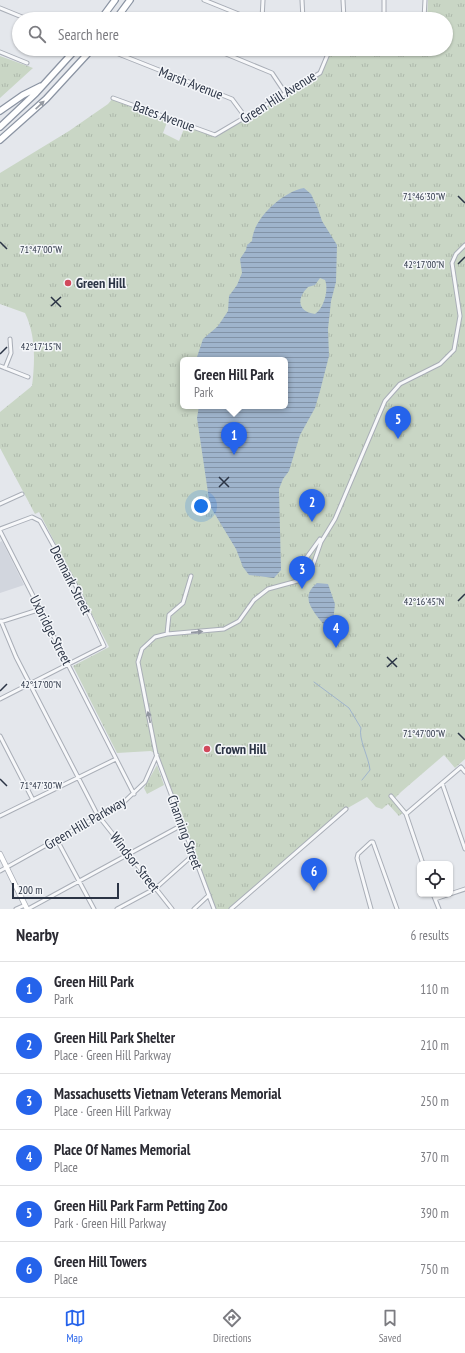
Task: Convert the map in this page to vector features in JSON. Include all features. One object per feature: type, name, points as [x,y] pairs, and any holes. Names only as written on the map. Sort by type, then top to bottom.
[{"type":"highway","points":[[106,12],[115,0]]},
{"type":"highway","points":[[121,12],[130,0]]},
{"type":"highway","points":[[0,127],[45,84],[70,56]]},
{"type":"highway","points":[[0,145],[85,56]]},
{"type":"highway","points":[[0,111],[23,94],[45,84]]},
{"type":"highway","points":[[0,140],[30,115]]},
{"type":"main road","points":[[0,854],[27,908]]},
{"type":"street","points":[[204,0],[214,2],[236,12]]},
{"type":"street","points":[[262,12],[263,0]]},
{"type":"street","points":[[302,0],[303,12]]},
{"type":"street","points":[[343,0],[344,12]]},
{"type":"street","points":[[384,0],[384,12]]},
{"type":"street","points":[[425,0],[425,12]]},
{"type":"street","points":[[0,8],[12,13]]},
{"type":"street","points":[[0,52],[27,62]]},
{"type":"street","name":"Marsh Avenue","points":[[124,56],[232,99],[246,118]]},
{"type":"street","points":[[231,56],[272,73],[286,94]]},
{"type":"street","name":"Green Hill Avenue","points":[[215,135],[320,73],[327,56]]},
{"type":"street","name":"Bates Avenue","points":[[113,98],[215,135]]},
{"type":"street","points":[[157,755],[138,661],[142,649],[155,637],[167,634],[230,627],[239,621],[254,600],[268,589],[301,580],[307,576],[313,566],[319,545],[337,513],[385,401],[400,384],[440,364],[454,350],[460,316],[452,263],[456,254],[465,245]]},
{"type":"street","points":[[6,368],[11,353],[10,339]]},
{"type":"street","points":[[0,366],[28,377]]},
{"type":"street","points":[[0,504],[22,494]]},
{"type":"street","name":"Denmark Street","points":[[0,530],[35,517],[44,526],[65,565],[104,646],[69,664]]},
{"type":"street","name":"Uxbridge Street","points":[[0,530],[134,794]]},
{"type":"street","points":[[307,576],[300,574],[298,568],[325,533]]},
{"type":"street","points":[[167,634],[169,615],[183,603],[191,576]]},
{"type":"street","points":[[1,622],[41,610]]},
{"type":"street","name":"Windsor Street","points":[[1,622],[6,636],[78,778],[99,816],[172,909]]},
{"type":"street","points":[[0,699],[69,664]]},
{"type":"street","points":[[0,736],[33,800]]},
{"type":"street","name":"Green Hill Parkway","points":[[0,871],[122,804],[134,794],[148,778],[157,755]]},
{"type":"street","name":"Channing Street","points":[[157,755],[214,909]]},
{"type":"street","points":[[0,816],[116,759]]},
{"type":"street","points":[[406,814],[461,767],[465,772]]},
{"type":"street","points":[[442,784],[465,849]]},
{"type":"street","points":[[391,796],[406,814],[421,861]]},
{"type":"street","points":[[230,909],[346,809]]},
{"type":"street","points":[[16,909],[27,908],[182,825]]},
{"type":"street","points":[[57,840],[94,909]]},
{"type":"street","points":[[371,909],[357,858],[358,854],[373,842],[396,909]]},
{"type":"street","points":[[116,909],[156,888],[193,855]]},
{"type":"street","points":[[439,909],[435,899],[465,889]]},
{"type":"street","points":[[194,909],[209,895]]},
{"type":"shaded area","points":[[2,541],[24,585],[0,593],[0,542]]},
{"type":"green space","points":[[428,0],[465,0],[465,759],[455,768],[444,755],[401,792],[395,798],[406,810],[399,816],[388,804],[382,809],[376,807],[367,797],[346,809],[231,909],[214,909],[157,755],[151,751],[117,753],[73,666],[109,647],[39,512],[35,514],[0,448],[0,412],[32,386],[34,349],[29,322],[25,313],[0,304],[0,173],[69,131],[108,104],[113,98],[169,117],[163,133],[179,141],[186,124],[215,135],[320,73],[327,56],[453,56],[453,12],[427,12]]},
{"type":"green space","points":[[0,56],[33,68],[0,98]]},
{"type":"green space","points":[[157,765],[164,785],[147,794],[144,788]]},
{"type":"water","points":[[304,188],[311,194],[322,221],[337,245],[336,282],[331,301],[328,329],[329,356],[320,391],[315,408],[300,435],[289,471],[283,479],[279,489],[281,570],[274,578],[249,575],[243,567],[236,549],[210,506],[197,418],[198,409],[288,409],[288,357],[197,357],[203,339],[218,326],[228,311],[229,296],[237,285],[242,273],[240,259],[246,250],[247,245],[252,241],[257,224],[270,208],[287,195]],"holes":[[[320,278],[325,280],[326,294],[321,308],[315,314],[305,311],[302,308],[300,300],[304,292],[308,287],[315,285]]]},
{"type":"water","points":[[317,583],[328,584],[335,604],[333,622],[335,628],[331,632],[327,630],[311,607],[309,601],[311,589]]},
{"type":"waterway","points":[[314,682],[349,708],[361,728],[360,732],[362,743],[370,770],[362,780]]},
{"type":"place","name":"Green Hill","points":[[68,283]]},
{"type":"place","name":"Green Hill Park Farm Petting Zoo","points":[[398,439]]},
{"type":"place","name":"Green Hill Park","points":[[234,455]]},
{"type":"place","name":"Green Hill Park Shelter","points":[[312,522]]},
{"type":"place","name":"Massachusetts Vietnam Veterans Memorial","points":[[302,589]]},
{"type":"place","name":"Place Of Names Memorial","points":[[336,648]]},
{"type":"place","name":"Crown Hill","points":[[207,749]]},
{"type":"place","name":"Green Hill Towers","points":[[314,891]]}]
